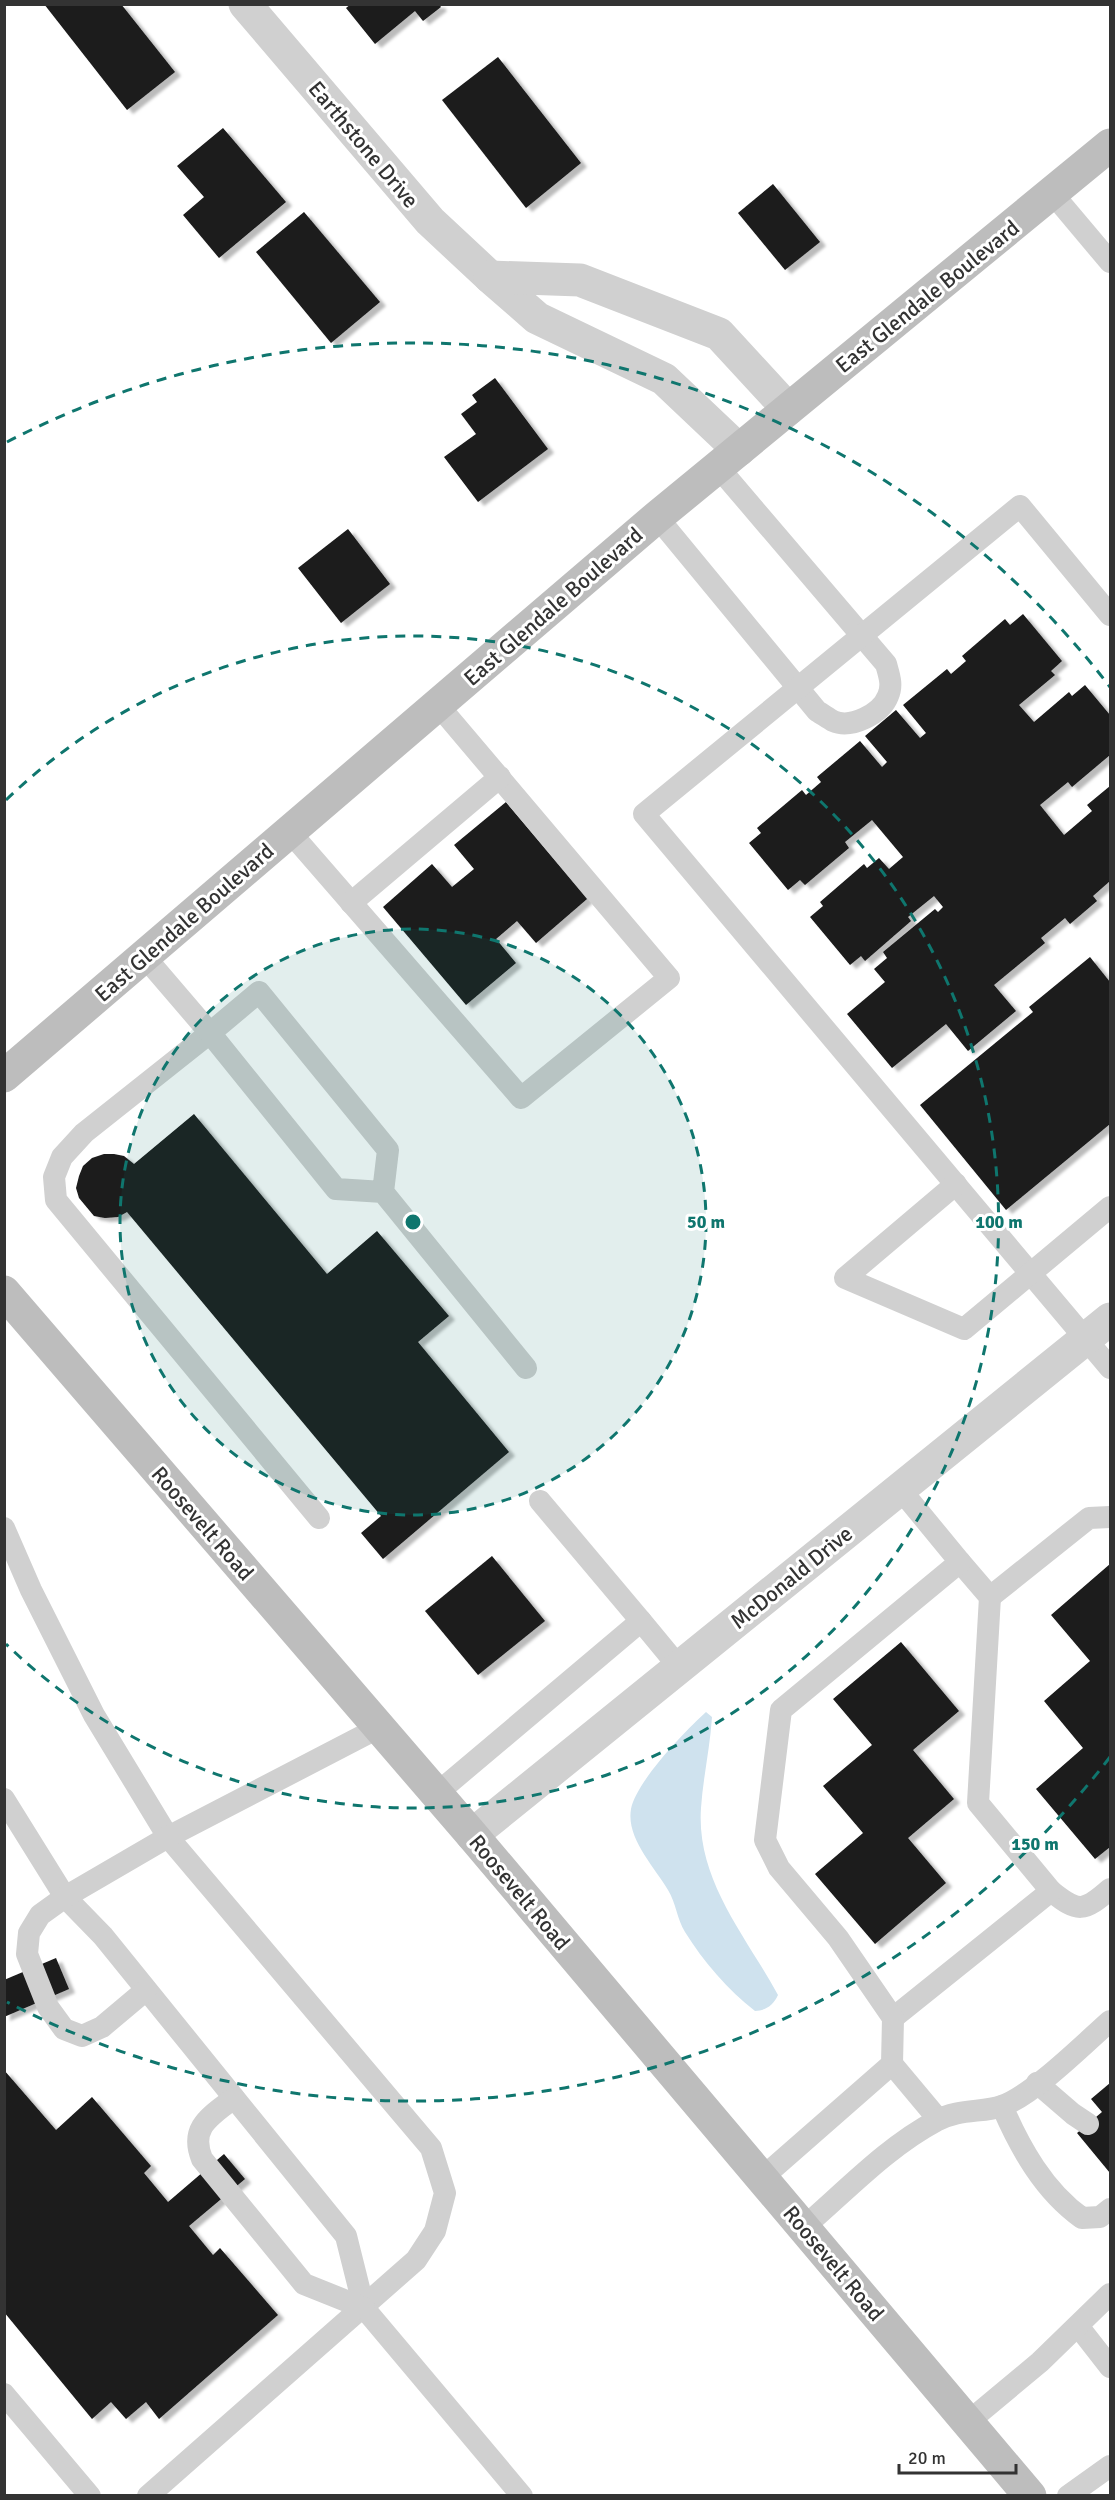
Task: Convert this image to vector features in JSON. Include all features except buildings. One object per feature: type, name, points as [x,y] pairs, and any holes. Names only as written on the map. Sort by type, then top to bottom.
[{"type":"street","name":"Earthstone Drive","points":[[245,4],[430,221],[490,278],[537,318],[664,379],[728,459]]},
{"type":"street","name":"East Glendale Boulevard","points":[[4,1076],[657,517],[1110,146]]},
{"type":"street","points":[[490,278],[580,280],[719,334],[789,409]]},
{"type":"street","name":"Roosevelt Road","points":[[4,1292],[472,1835],[1029,2495]]},
{"type":"street","name":"McDonald Drive","points":[[472,1835],[1098,1329]]},
{"type":"lane","points":[[1052,193],[1110,262]]},
{"type":"lane","points":[[657,517],[817,711],[835,722],[851,723],[867,717],[880,707],[888,697],[891,681],[886,664],[728,459]]},
{"type":"lane","points":[[1110,615],[1020,506],[644,814],[1031,1273],[1098,1329],[1110,1368]]},
{"type":"lane","points":[[289,831],[521,1098],[669,978],[438,705]]},
{"type":"lane","points":[[351,903],[500,777]]},
{"type":"lane","points":[[144,956],[210,1033],[336,1189],[383,1192]]},
{"type":"lane","points":[[319,1518],[56,1200],[54,1177],[62,1157],[84,1133],[260,992],[388,1150],[383,1192],[526,1368]]},
{"type":"lane","points":[[956,1184],[845,1278],[964,1329],[1110,1207]]},
{"type":"lane","points":[[900,1489],[990,1597],[978,1803],[1051,1891],[1069,1906],[1086,1906],[1110,1889]]},
{"type":"lane","points":[[540,1501],[679,1666]]},
{"type":"lane","points":[[990,1597],[1089,1518],[1110,1517]]},
{"type":"lane","points":[[4,1528],[31,1590],[94,1715],[168,1837],[430,2148],[445,2193],[435,2231],[416,2260],[148,2496]]},
{"type":"lane","points":[[938,2119],[892,2064],[893,2018],[838,1938],[779,1868],[765,1840],[781,1710],[960,1562]]},
{"type":"lane","points":[[435,1794],[640,1621]]},
{"type":"lane","points":[[146,1990],[102,2027],[82,2036],[64,2029],[48,2007],[27,1954],[28,1933],[40,1915],[65,1897],[168,1837],[378,1728]]},
{"type":"lane","points":[[4,1799],[65,1897],[103,1936],[345,2236],[364,2308],[522,2496]]},
{"type":"lane","points":[[893,2018],[1051,1891]]},
{"type":"lane","points":[[804,2227],[907,2138],[938,2119],[966,2110],[1002,2106],[1030,2090],[1110,2021]]},
{"type":"lane","points":[[762,2178],[892,2064]]},
{"type":"lane","points":[[1037,2083],[1088,2124]]},
{"type":"lane","points":[[234,2098],[209,2117],[200,2131],[197,2146],[202,2159],[304,2284],[364,2308]]},
{"type":"lane","points":[[1002,2106],[1015,2136],[1034,2168],[1067,2208],[1082,2218],[1100,2217],[1110,2209]]},
{"type":"lane","points":[[968,2422],[1040,2362],[1110,2295]]},
{"type":"lane","points":[[1078,2326],[1110,2367]]},
{"type":"lane","points":[[4,2394],[90,2496]]},
{"type":"lane","points":[[1068,2496],[1110,2466]]},
{"type":"water","points":[[706,1712],[712,1717],[701,1808],[706,1859],[738,1929],[778,1995],[771,2005],[755,2011],[726,1984],[692,1943],[682,1927],[668,1890],[637,1841],[631,1820],[631,1809],[635,1798],[651,1771]]}]
